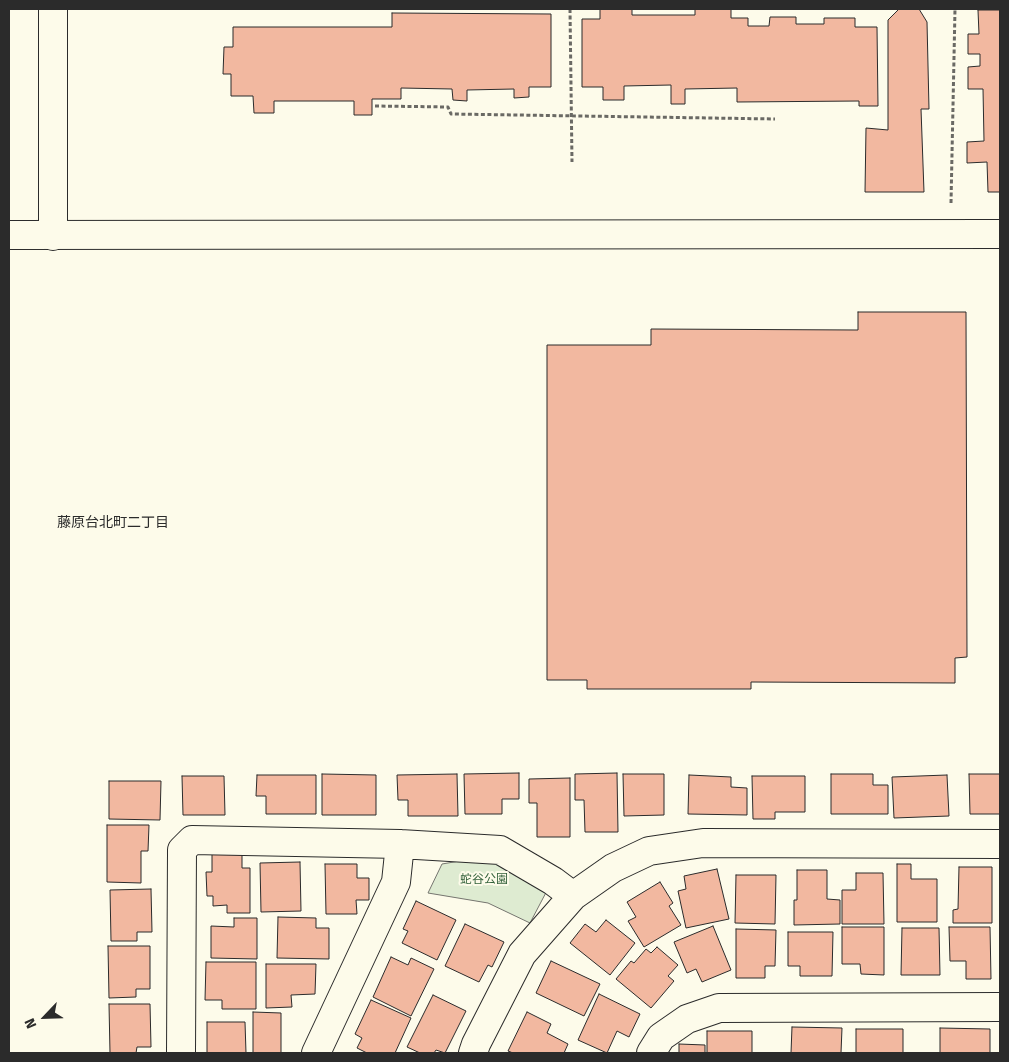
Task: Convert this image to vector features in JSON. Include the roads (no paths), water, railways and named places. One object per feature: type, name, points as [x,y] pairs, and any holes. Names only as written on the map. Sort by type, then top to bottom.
[{"type":"street","points":[[53,9],[53,236]]},
{"type":"street","points":[[9,235],[1000,234]]},
{"type":"street","points":[[181,1053],[182,850],[192,840],[400,844],[500,850],[552,881],[572,896]]},
{"type":"street","points":[[474,1053],[476,1044],[522,954],[572,896],[614,868],[650,851],[703,843],[1000,844]]},
{"type":"street","points":[[316,1053],[396,882],[400,844]]},
{"type":"street","points":[[651,1053],[661,1037],[687,1019],[719,1008],[1000,1007]]},
{"type":"district","name":"藤原台北町二丁目","points":[[113,523]]},
{"type":"park label","name":"蛇谷公園","points":[[484,880]]}]
